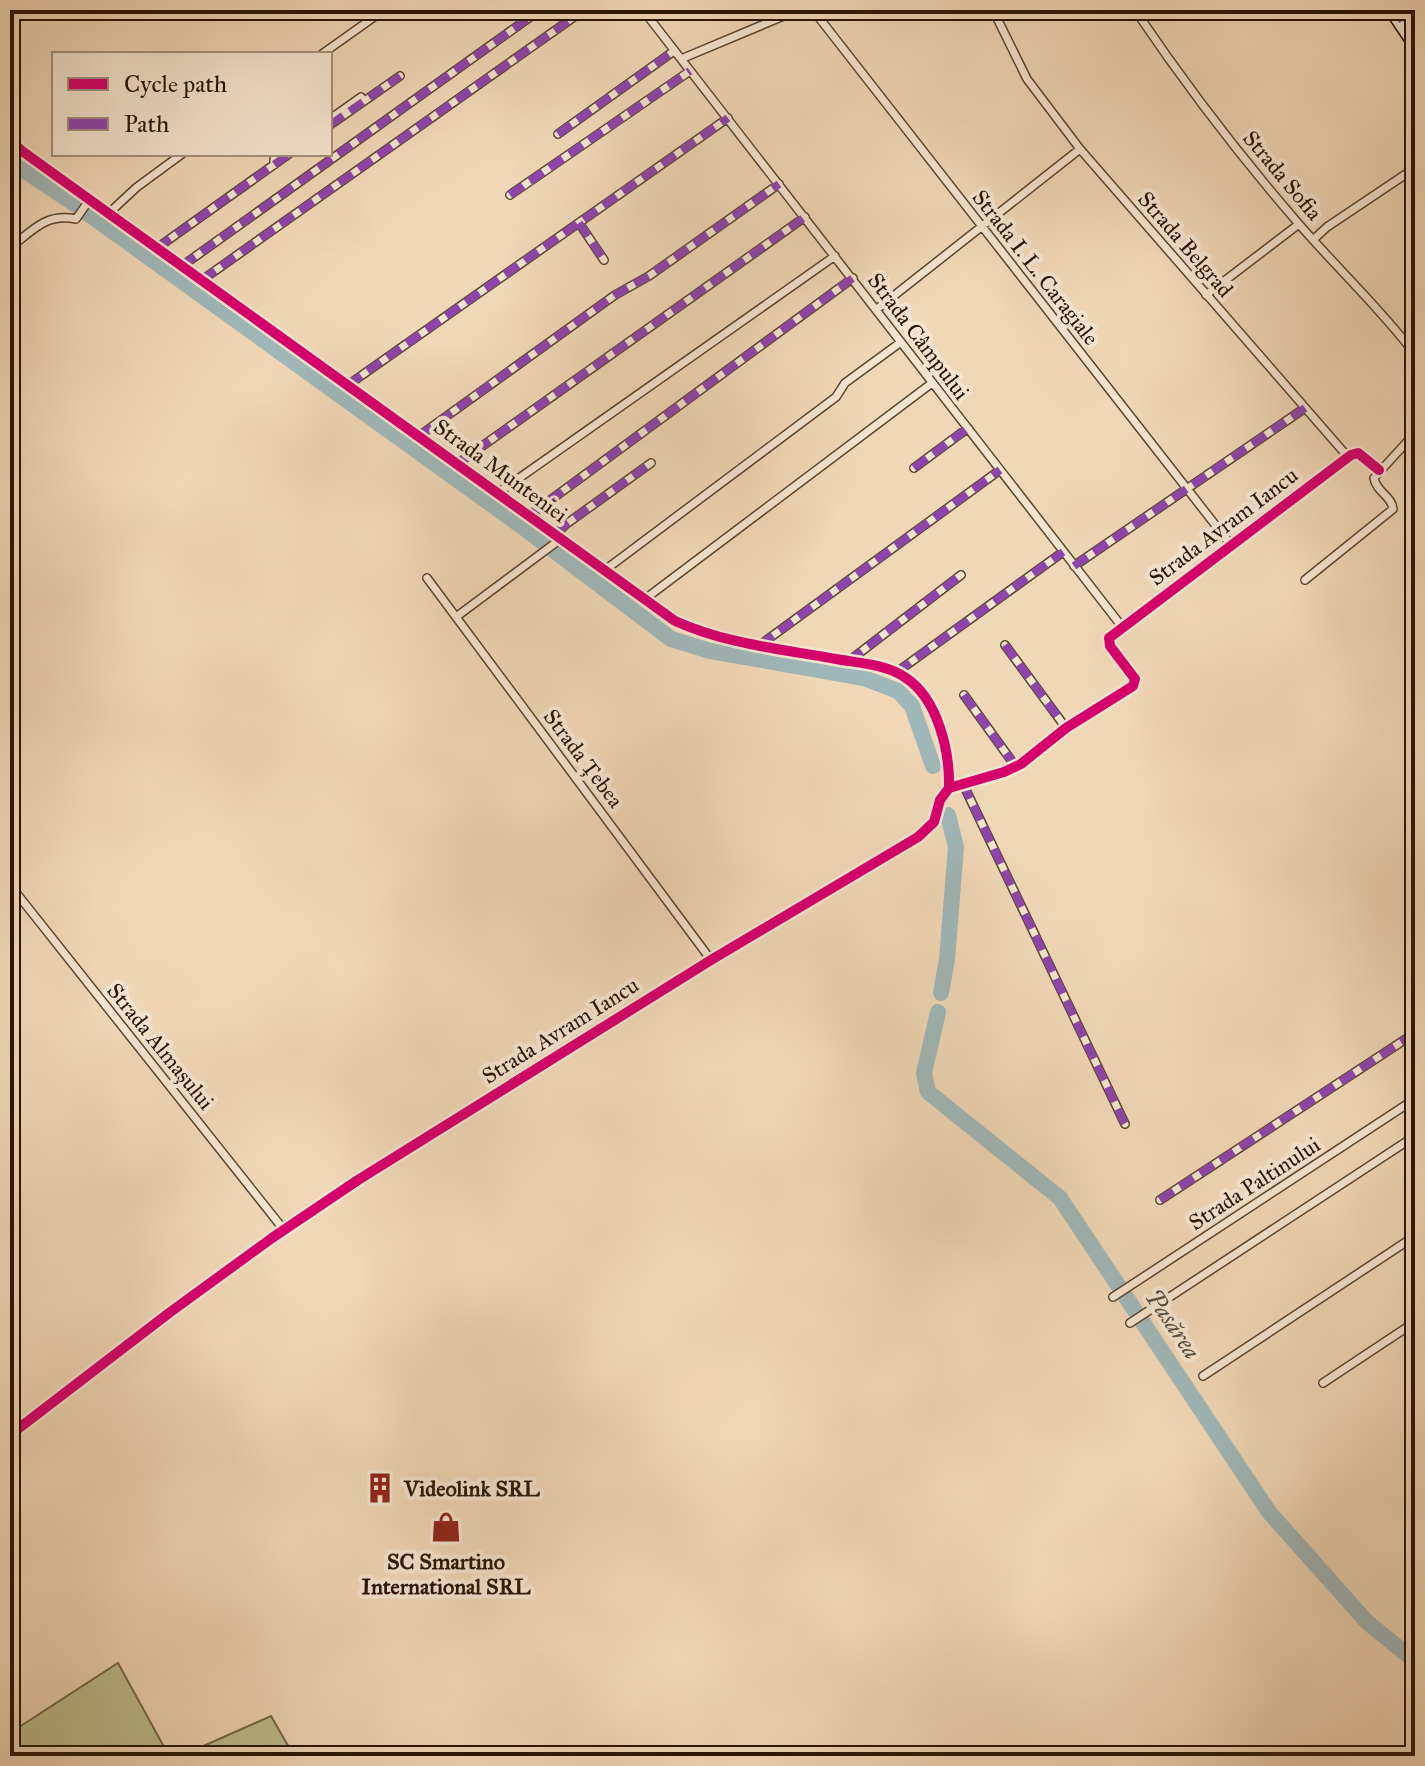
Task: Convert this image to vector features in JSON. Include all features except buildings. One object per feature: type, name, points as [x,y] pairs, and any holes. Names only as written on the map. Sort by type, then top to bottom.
[{"type":"main road","points":[[1390,10],[1415,47]]},
{"type":"street","points":[[325,52],[384,10]]},
{"type":"street","points":[[182,266],[540,10]]},
{"type":"street","points":[[202,280],[584,10]]},
{"type":"street","name":"Strada Câmpului","points":[[643,10],[1123,628]]},
{"type":"street","points":[[681,59],[798,10]]},
{"type":"street","name":"Strada I. L. Caragiale","points":[[813,10],[1231,545]]},
{"type":"street","name":"Strada Belgrad","points":[[993,10],[1027,79],[1080,149],[1348,457],[1358,453],[1379,470]]},
{"type":"street","name":"Strada Sofia","points":[[1135,10],[1215,122],[1299,224],[1388,320],[1415,354]]},
{"type":"street","points":[[1397,20],[1408,10]]},
{"type":"street","points":[[558,134],[674,51]]},
{"type":"street","points":[[510,195],[690,71]]},
{"type":"street","points":[[332,124],[400,76]]},
{"type":"street","points":[[332,118],[364,95]]},
{"type":"street","points":[[348,385],[728,118]]},
{"type":"street","name":"Strada Munteniei","points":[[10,140],[88,202],[109,213],[675,621],[727,640],[897,672]]},
{"type":"street","points":[[877,309],[1080,149]]},
{"type":"street","points":[[109,213],[137,187],[179,156]]},
{"type":"street","points":[[274,165],[277,156]]},
{"type":"street","points":[[157,248],[286,156]]},
{"type":"street","points":[[1314,239],[1415,168]]},
{"type":"street","points":[[419,436],[615,295],[779,184]]},
{"type":"street","points":[[10,248],[46,220],[56,217],[76,219],[88,202]]},
{"type":"street","points":[[457,464],[805,217]]},
{"type":"street","points":[[579,223],[604,260]]},
{"type":"street","points":[[1206,295],[1299,224]]},
{"type":"street","points":[[498,493],[835,256]]},
{"type":"street","points":[[530,515],[853,278]]},
{"type":"street","points":[[605,570],[836,397],[845,383],[901,342]]},
{"type":"street","points":[[645,599],[932,383]]},
{"type":"street","points":[[1074,566],[1305,408]]},
{"type":"street","points":[[914,468],[968,428]]},
{"type":"street","points":[[1305,580],[1393,509],[1391,501],[1373,481],[1379,470],[1415,433]]},
{"type":"street","name":"Strada Avram Iancu","points":[[1123,628],[1348,457]]},
{"type":"street","points":[[456,617],[554,544],[565,525],[651,463]]},
{"type":"street","points":[[760,645],[1000,470]]},
{"type":"street","points":[[1063,552],[897,672],[916,686],[929,704],[947,758],[949,788],[1016,767],[1066,728],[1135,683],[1108,642],[1123,628]]},
{"type":"street","points":[[849,661],[961,575]]},
{"type":"street","name":"Strada Țebea","points":[[427,578],[711,960]]},
{"type":"street","points":[[1005,645],[1066,728]]},
{"type":"street","points":[[964,695],[1016,767]]},
{"type":"street","points":[[963,784],[1125,1124]]},
{"type":"street","name":"Strada Avram Iancu","points":[[10,1435],[284,1230],[358,1180],[711,960],[924,833],[934,822],[940,800],[949,788]]},
{"type":"street","name":"Strada Almașului","points":[[10,885],[284,1230]]},
{"type":"street","points":[[1160,1200],[1415,1033]]},
{"type":"street","name":"Strada Paltinului","points":[[1113,1297],[1415,1099]]},
{"type":"street","points":[[1130,1323],[1415,1136]]},
{"type":"street","points":[[1203,1376],[1415,1236]]},
{"type":"street","points":[[1323,1383],[1415,1322]]},
{"type":"green space","points":[[118,1663],[169,1756],[10,1756],[10,1733]]},
{"type":"green space","points":[[271,1716],[294,1756],[181,1756]]},
{"type":"waterway","name":"Pasărea","points":[[10,161],[72,202],[524,528],[671,639],[710,651],[864,678],[898,691],[912,706],[933,766]]},
{"type":"waterway","name":"Pasărea","points":[[941,993],[947,959],[956,847],[948,815]]},
{"type":"waterway","name":"Pasărea","points":[[938,1012],[924,1073],[928,1092],[1060,1198],[1269,1512],[1367,1622],[1415,1661]]},
{"type":"marked path","points":[[182,266],[540,10]]},
{"type":"marked path","points":[[202,280],[584,10]]},
{"type":"marked path","points":[[1397,20],[1408,10]]},
{"type":"marked path","points":[[558,134],[674,51]]},
{"type":"marked path","points":[[510,195],[690,71]]},
{"type":"marked path","points":[[332,124],[400,76]]},
{"type":"marked path","points":[[348,385],[728,118]]},
{"type":"marked path","points":[[157,248],[286,156]]},
{"type":"marked path","points":[[419,436],[615,295],[649,276],[779,184]]},
{"type":"marked path","points":[[457,464],[805,217]]},
{"type":"marked path","points":[[579,223],[604,260]]},
{"type":"marked path","points":[[530,515],[853,278]]},
{"type":"marked path","points":[[1074,566],[1305,408]]},
{"type":"marked path","points":[[914,468],[968,428]]},
{"type":"marked path","points":[[557,534],[651,463]]},
{"type":"marked path","points":[[760,645],[1000,470]]},
{"type":"marked path","points":[[897,672],[1063,552]]},
{"type":"marked path","points":[[849,661],[961,575]]},
{"type":"marked path","points":[[1005,645],[1066,728]]},
{"type":"marked path","points":[[964,695],[1016,767]]},
{"type":"marked path","points":[[963,784],[1125,1124]]},
{"type":"marked path","points":[[1160,1200],[1415,1033]]},
{"type":"cycle path","points":[[10,140],[675,621],[694,629],[774,649],[881,667],[906,678],[926,699],[940,727],[949,788]]},
{"type":"cycle path","points":[[10,1435],[169,1313],[358,1180],[711,960],[918,837],[934,822],[940,800],[949,788],[1021,764],[1066,728],[1133,686],[1135,679],[1110,646],[1109,638],[1351,455],[1358,453],[1379,470]]},
{"type":"place","name":"Videolink SRL","points":[[380,1488]]},
{"type":"place","name":"SC Smartino International SRL","points":[[446,1527]]}]
